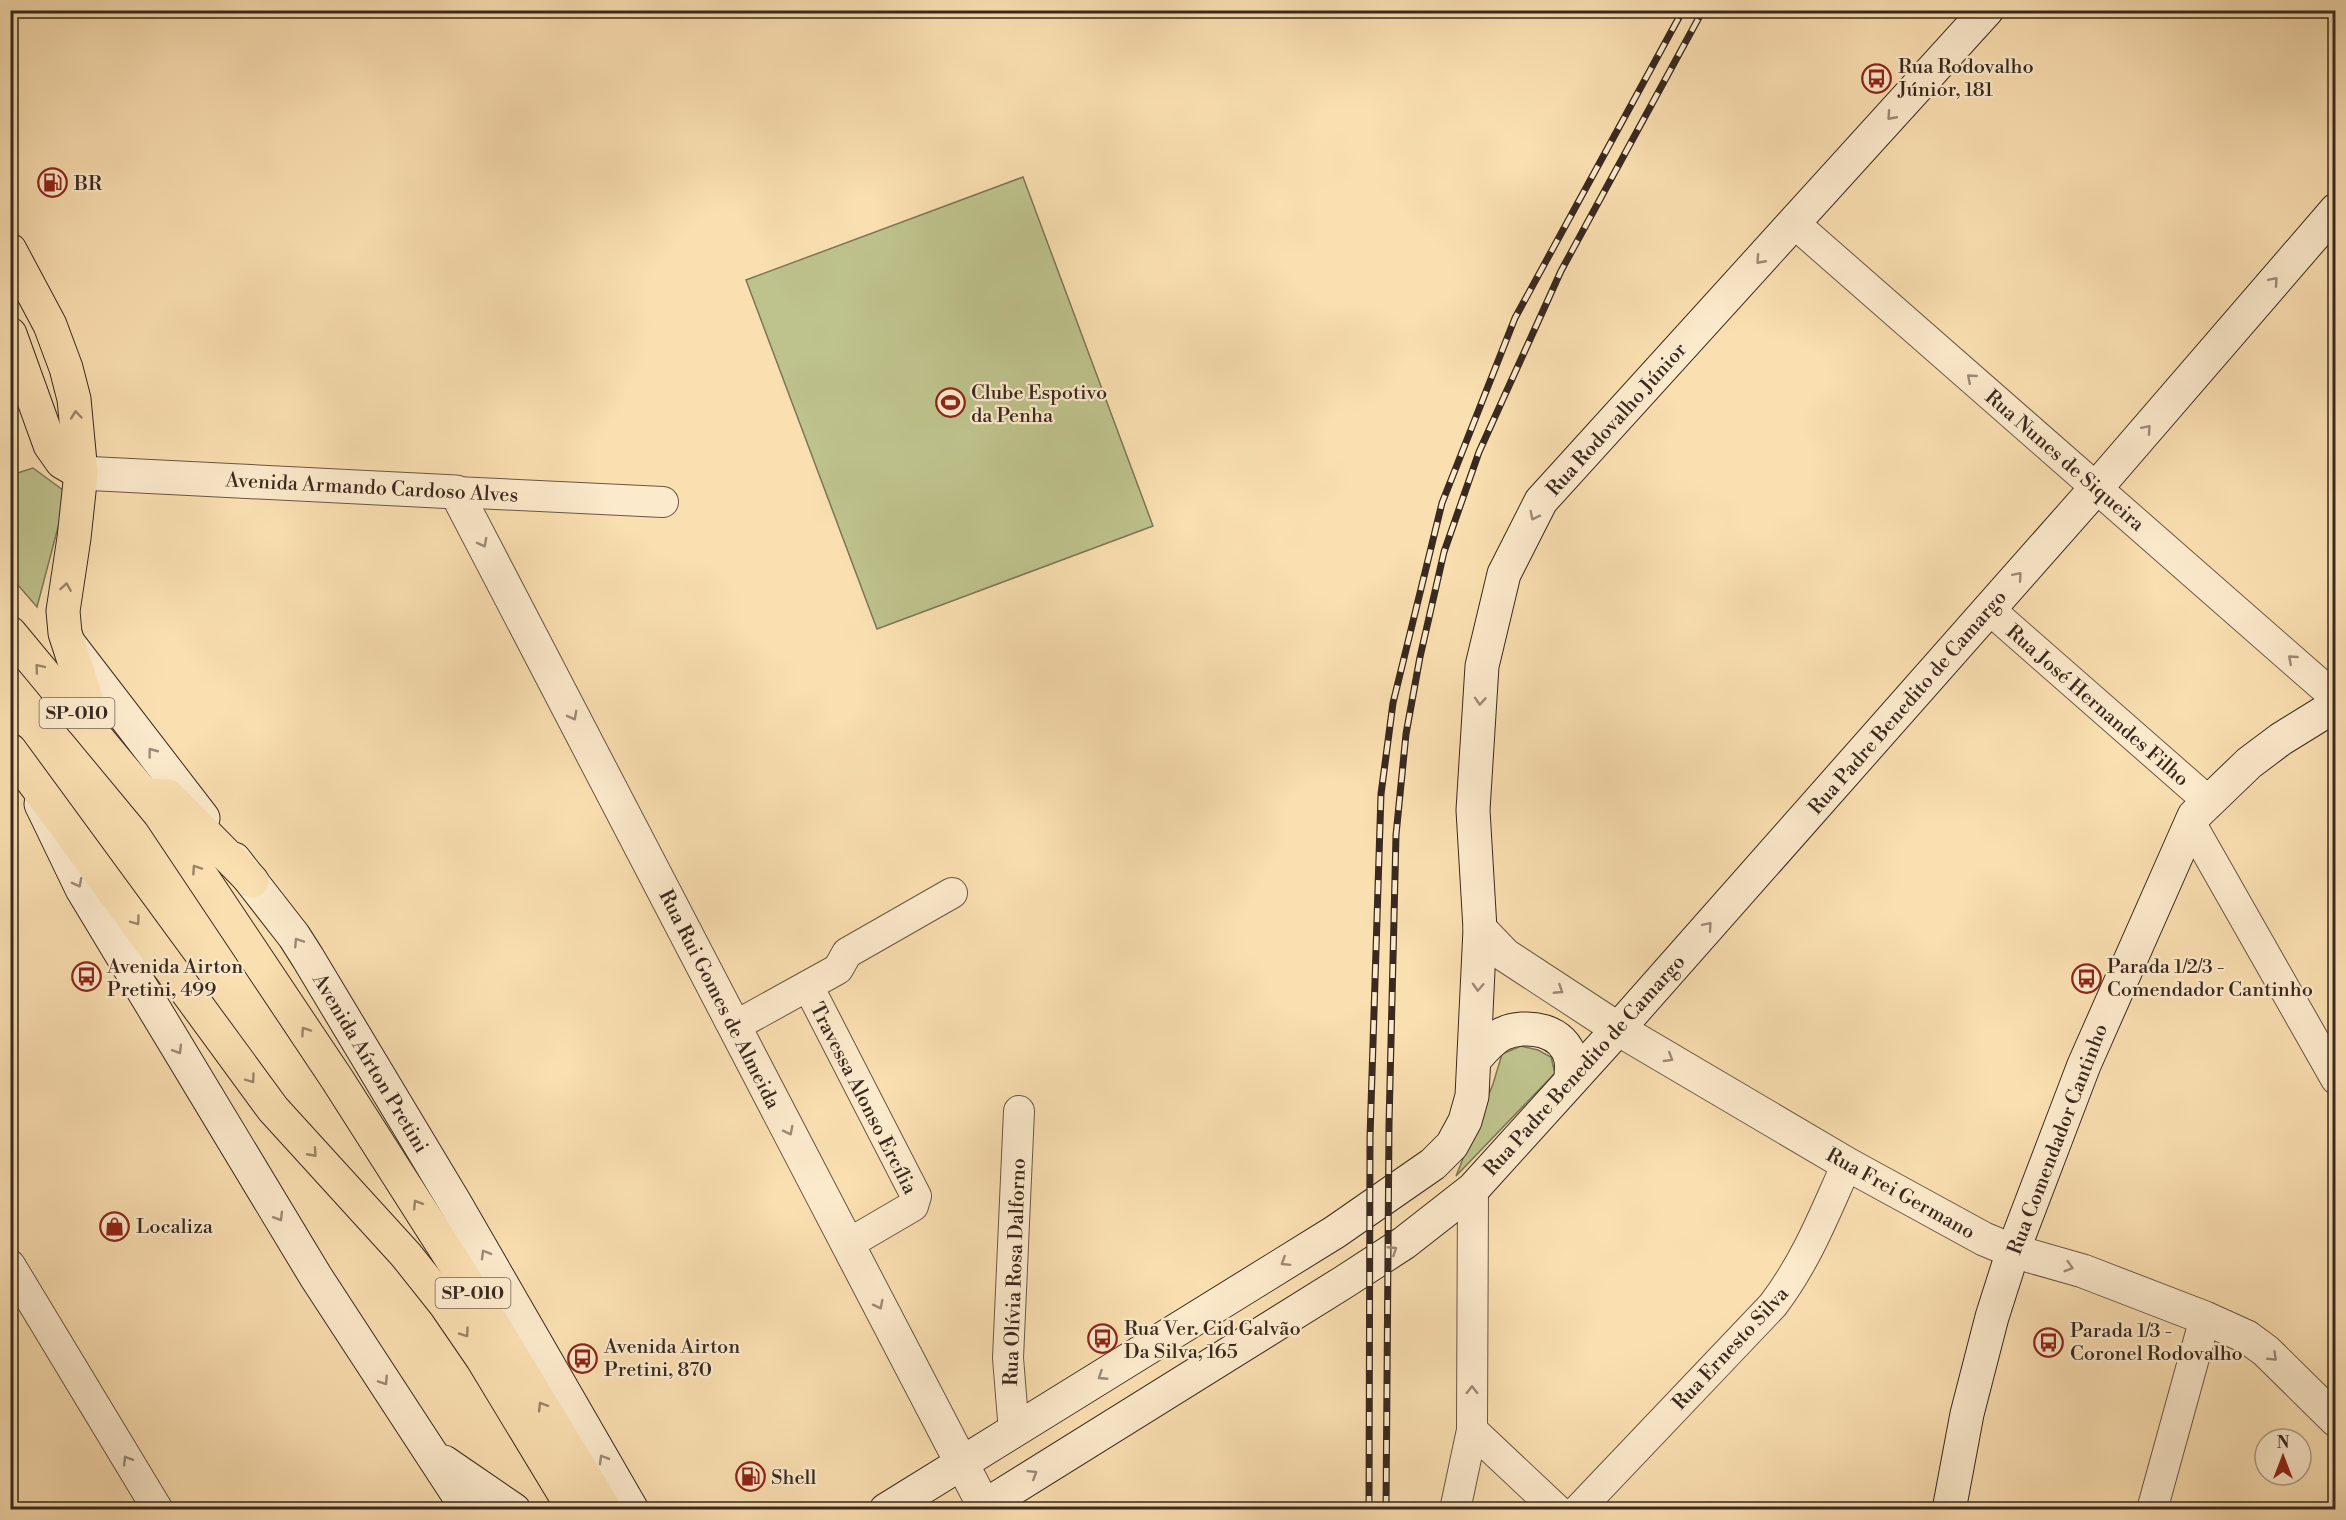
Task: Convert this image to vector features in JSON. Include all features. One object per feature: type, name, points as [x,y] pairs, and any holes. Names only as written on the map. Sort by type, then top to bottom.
[{"type":"highway","points":[[10,250],[50,325],[66,368],[74,399],[81,473],[63,611],[65,633],[86,698],[82,720]]},
{"type":"highway","points":[[10,334],[30,384],[50,445],[62,462],[81,473]]},
{"type":"highway","points":[[10,413],[30,384]]},
{"type":"highway","name":"Avenida Aírton Pretini","points":[[10,633],[160,814],[337,1079],[479,1302],[622,1508]]},
{"type":"highway","name":"SP-010","points":[[19,761],[273,1109],[406,1255],[445,1304],[482,1358],[574,1509]]},
{"type":"highway","points":[[143,794],[168,796],[252,881]]},
{"type":"main road","name":"Rua Rodovalho Júnior","points":[[886,1509],[1335,1232],[1433,1164],[1452,1145],[1465,1121],[1472,1096],[1480,929],[1473,810],[1481,677],[1504,574],[1541,501],[1987,10]]},
{"type":"main road","name":"Rua Padre Benedito de Camargo","points":[[981,1508],[1354,1276],[1404,1243],[1473,1189],[1618,1029],[2097,487],[2336,210]]},
{"type":"main road","name":"Avenida Armando Cardoso Alves","points":[[81,473],[456,492]]},
{"type":"main road","name":"Rua Rui Gomes de Almeida","points":[[456,492],[848,1244],[961,1464],[981,1508]]},
{"type":"main road","name":"Avenida Aírton Pretini","points":[[70,644],[294,936],[478,1242],[622,1508]]},
{"type":"main road","name":"Rua Comendador Cantinho","points":[[1949,1509],[1967,1414],[1992,1317],[2013,1251],[2084,1065],[2199,812],[2249,764],[2336,705]]},
{"type":"main road","points":[[19,761],[88,899],[316,1277],[468,1509]]},
{"type":"main road","name":"Rua Frei Germano","points":[[1480,929],[1505,956],[1618,1029],[1847,1164],[1984,1239],[2013,1251],[2083,1271],[2205,1318],[2247,1337],[2266,1351],[2336,1420]]},
{"type":"main road","points":[[1475,1059],[1491,1041],[1501,1035],[1517,1029],[1532,1028],[1554,1035],[1561,1041],[1571,1061],[1571,1079]]},
{"type":"main road","points":[[430,1452],[514,1509]]},
{"type":"street","name":"Rua Nunes de Siqueira","points":[[1794,223],[2336,698]]},
{"type":"street","name":"Avenida Armando Cardoso Alves","points":[[456,492],[663,502]]},
{"type":"street","name":"Rua José Hernandes Filho","points":[[1989,609],[2199,812],[2336,1079]]},
{"type":"street","points":[[735,1026],[838,969],[847,953],[952,893]]},
{"type":"street","name":"Travessa Alonso Ercília","points":[[808,986],[916,1196],[913,1206],[848,1244]]},
{"type":"street","name":"Rua Olívia Rosa Dalforno","points":[[1014,1432],[1008,1358],[1019,1112]]},
{"type":"street","name":"Rua Ernesto Silva","points":[[1578,1509],[1773,1305],[1787,1287],[1810,1247],[1847,1164]]},
{"type":"street","points":[[1455,1509],[1472,1430],[1473,1189]]},
{"type":"street","points":[[10,1265],[158,1509]]},
{"type":"street","points":[[2152,1509],[2205,1318]]},
{"type":"street","points":[[1472,1430],[1557,1509]]},
{"type":"green space","name":"Clube Espotivo da Penha","points":[[1023,177],[1153,526],[877,629],[746,280]]},
{"type":"green space","points":[[33,468],[67,493],[37,607],[11,577],[11,475]]},
{"type":"green space","points":[[1521,1046],[1538,1050],[1551,1057],[1555,1073],[1456,1176],[1493,1084],[1502,1054]]},
{"type":"railway","points":[[1369,1510],[1370,1137],[1381,794],[1393,703],[1442,503],[1515,318],[1683,10]]},
{"type":"railway","points":[[1386,1510],[1389,1125],[1396,835],[1406,734],[1420,657],[1444,552],[1479,452],[1561,271],[1703,10]]},
{"type":"place","name":"Rua Rodovalho Júnior, 181","points":[[1877,78]]},
{"type":"place","name":"BR","points":[[53,183]]},
{"type":"place","name":"Clube Espotivo da Penha","points":[[950,403]]},
{"type":"place","name":"Avenida Airton Pretini, 499","points":[[86,977]]},
{"type":"place","name":"Parada 1/2/3 - Comendador Cantinho","points":[[2086,978]]},
{"type":"place","name":"Localiza","points":[[115,1226]]},
{"type":"place","name":"Rua Ver. Cid Galvão Da Silva, 165","points":[[1103,1339]]},
{"type":"place","name":"Parada 1/3 - Coronel Rodovalho","points":[[2049,1342]]},
{"type":"place","name":"Avenida Airton Pretini, 870","points":[[583,1358]]},
{"type":"place","name":"Shell","points":[[750,1477]]}]
